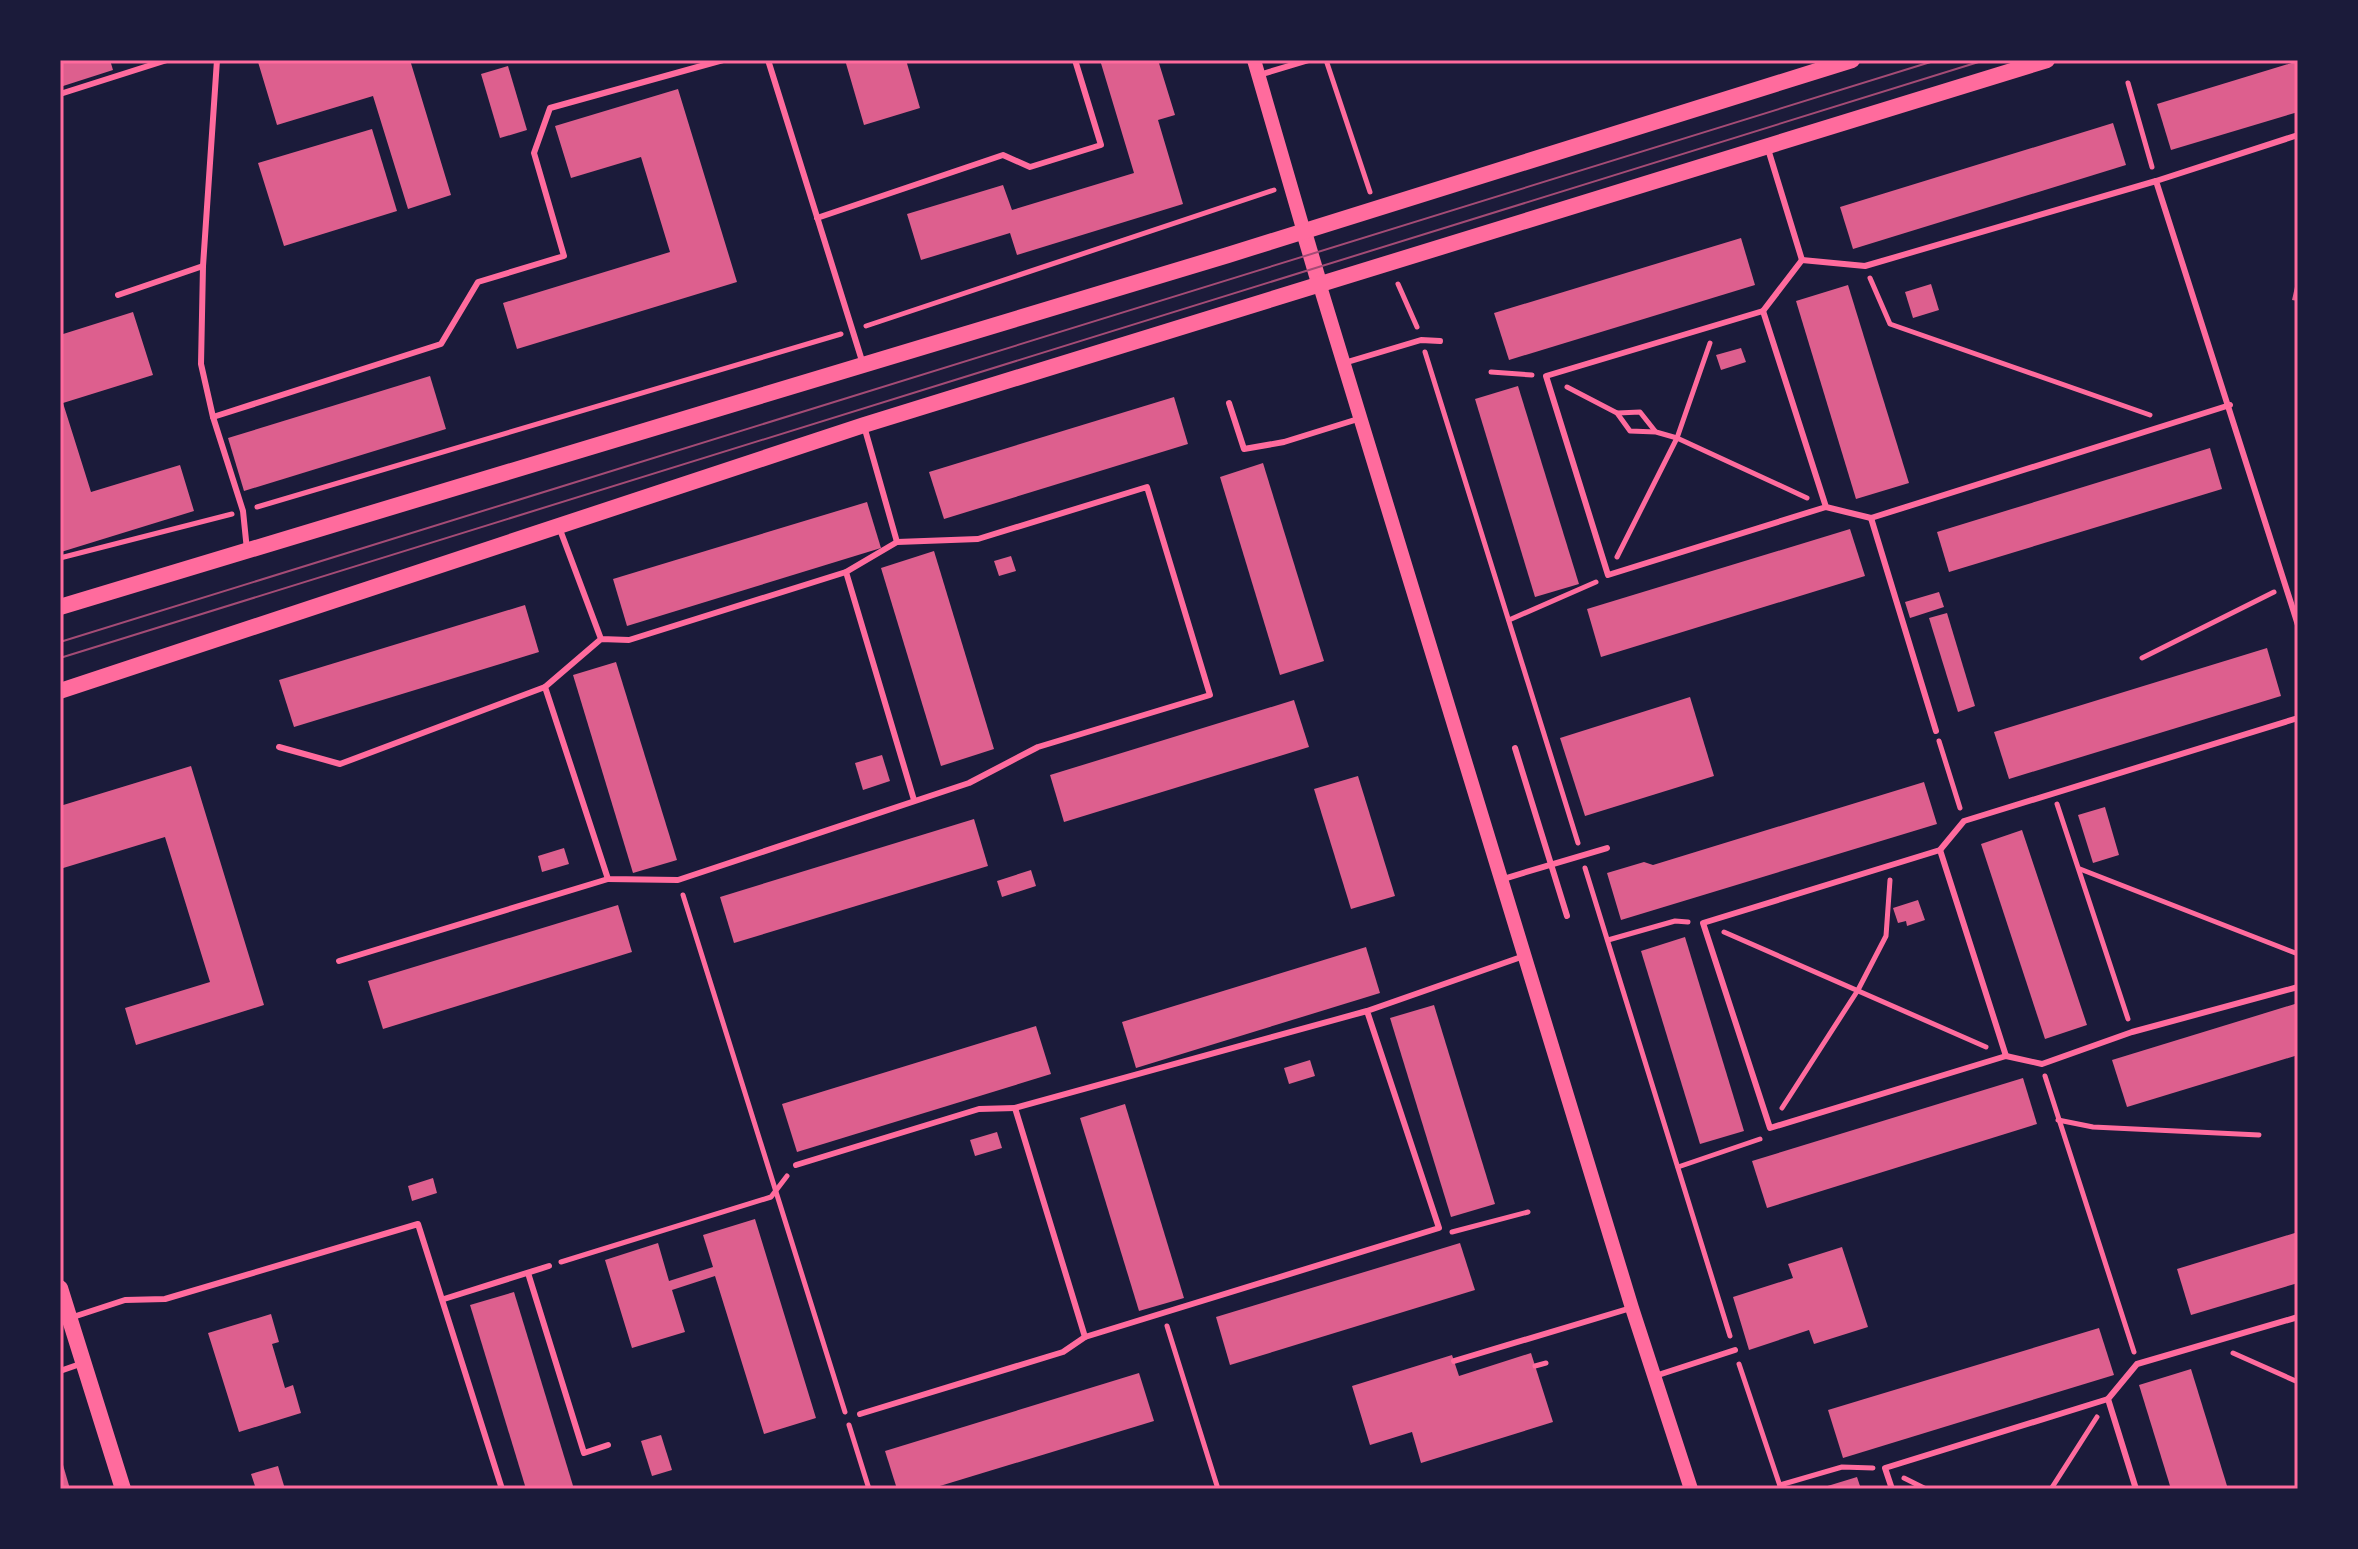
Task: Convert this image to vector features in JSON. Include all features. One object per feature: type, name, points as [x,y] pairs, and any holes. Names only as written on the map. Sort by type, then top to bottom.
[{"type":"main road","points":[[60,607],[1304,232],[1852,60]]},
{"type":"main road","points":[[60,691],[557,524],[864,425],[2047,60]]},
{"type":"main road","points":[[1304,232],[1320,286]]},
{"type":"main road","points":[[60,1288],[123,1489]]},
{"type":"street","points":[[1254,60],[1304,232]]},
{"type":"street","points":[[1320,286],[1632,1308],[1691,1489]]},
{"type":"lane","points":[[60,94],[167,60]]},
{"type":"lane","points":[[217,60],[203,266],[201,364],[213,417],[243,511],[247,552]]},
{"type":"lane","points":[[213,417],[441,344],[478,282],[564,256],[534,153],[550,108],[723,60]]},
{"type":"lane","points":[[768,60],[863,364]]},
{"type":"lane","points":[[817,218],[1003,155],[1030,167],[1101,145],[1075,60]]},
{"type":"lane","points":[[1259,75],[1309,60]]},
{"type":"lane","points":[[1802,260],[1865,266],[2156,181],[2298,135]]},
{"type":"lane","points":[[1767,147],[1802,260]]},
{"type":"lane","points":[[2156,181],[2298,625]]},
{"type":"lane","points":[[1802,260],[1763,311],[1546,376],[1608,575],[1826,507],[1871,518],[2230,405]]},
{"type":"lane","points":[[118,295],[203,266]]},
{"type":"lane","points":[[1763,311],[1826,507]]},
{"type":"lane","points":[[1344,363],[1421,340],[1440,341]]},
{"type":"lane","points":[[1229,403],[1244,449],[1284,442],[1362,418]]},
{"type":"lane","points":[[864,425],[897,542]]},
{"type":"lane","points":[[279,747],[340,764],[545,687],[601,639],[629,640],[846,572],[897,542],[978,539],[1147,487],[1210,695],[1038,747],[969,783],[678,880],[608,879],[339,961]]},
{"type":"lane","points":[[1871,518],[1936,731]]},
{"type":"lane","points":[[557,524],[601,639]]},
{"type":"lane","points":[[846,572],[914,800]]},
{"type":"lane","points":[[545,687],[608,879]]},
{"type":"lane","points":[[2298,718],[2054,796],[1964,821],[1940,850],[1703,923],[1770,1128],[2006,1056],[2042,1064],[2132,1032],[2298,987]]},
{"type":"lane","points":[[1515,748],[1567,916]]},
{"type":"lane","points":[[1502,879],[1607,848]]},
{"type":"lane","points":[[1940,850],[2006,1056]]},
{"type":"lane","points":[[796,1165],[979,1109],[1015,1108],[1367,1011],[1524,956]]},
{"type":"lane","points":[[860,1414],[1063,1352],[1085,1337],[1439,1228],[1367,1011]]},
{"type":"lane","points":[[1015,1108],[1085,1337]]},
{"type":"lane","points":[[69,1318],[125,1300],[165,1299],[418,1224],[502,1489]]},
{"type":"lane","points":[[444,1299],[549,1266]]},
{"type":"lane","points":[[528,1273],[584,1453],[608,1445]]},
{"type":"lane","points":[[1454,1361],[1632,1308]]},
{"type":"lane","points":[[1892,1489],[1885,1468],[2108,1399],[2137,1364],[2298,1317]]},
{"type":"lane","points":[[1655,1376],[1735,1350]]},
{"type":"lane","points":[[60,1371],[83,1363]]},
{"type":"lane","points":[[2108,1399],[2136,1489]]},
{"type":"path","points":[[1326,60],[1371,193]]},
{"type":"path","points":[[2128,83],[2156,181]]},
{"type":"path","points":[[60,558],[243,511],[852,331],[1216,213],[1290,184]]},
{"type":"path","points":[[1865,266],[1890,324],[2173,423]]},
{"type":"path","points":[[1398,284],[1421,340],[1735,1350],[1781,1487],[1842,1467],[1885,1468],[1926,1489]]},
{"type":"path","points":[[1509,620],[1567,597],[1608,575],[1677,438],[1716,326]]},
{"type":"path","points":[[1491,372],[1546,376],[1617,413],[1630,431],[1656,432],[1677,438],[1826,507]]},
{"type":"path","points":[[1617,413],[1640,412],[1656,432]]},
{"type":"path","points":[[2142,658],[2286,586]]},
{"type":"path","points":[[1936,731],[1964,821]]},
{"type":"path","points":[[2054,796],[2132,1032]]},
{"type":"path","points":[[1678,1167],[1760,1140],[1770,1128],[1858,990],[1886,936],[1891,865]]},
{"type":"path","points":[[2079,868],[2298,954]]},
{"type":"path","points":[[678,880],[869,1489]]},
{"type":"path","points":[[1608,940],[1675,921],[1703,923],[2006,1056]]},
{"type":"path","points":[[2042,1064],[2057,1120],[2137,1364]]},
{"type":"path","points":[[2057,1120],[2093,1127],[2259,1135]]},
{"type":"path","points":[[549,1266],[771,1197],[796,1165]]},
{"type":"path","points":[[1439,1228],[1452,1232],[1528,1212]]},
{"type":"path","points":[[1163,1314],[1218,1489]]},
{"type":"path","points":[[2210,1342],[2298,1382]]},
{"type":"path","points":[[1535,1366],[1546,1363]]},
{"type":"path","points":[[2051,1489],[2108,1399]]},
{"type":"building","points":[[60,60],[110,60],[113,70],[60,87]]},
{"type":"building","points":[[410,60],[451,195],[408,209],[373,96],[277,125],[258,62]]},
{"type":"building","points":[[845,60],[906,60],[920,108],[864,125]]},
{"type":"building","points":[[1100,60],[1158,60],[1175,115],[1158,120],[1183,204],[1017,255],[1010,233],[921,260],[907,214],[1003,185],[1012,210],[1134,173]]},
{"type":"building","points":[[2298,61],[2298,112],[2171,150],[2157,104]]},
{"type":"building","points":[[508,66],[527,130],[500,138],[481,74]]},
{"type":"building","points":[[678,89],[737,282],[517,349],[503,303],[670,252],[641,157],[571,178],[555,126]]},
{"type":"building","points":[[2113,123],[2126,165],[1853,249],[1840,207]]},
{"type":"building","points":[[372,129],[397,211],[284,246],[258,163]]},
{"type":"building","points":[[1741,238],[1755,285],[1509,360],[1494,313]]},
{"type":"building","points":[[2298,278],[2298,301],[2292,300]]},
{"type":"building","points":[[1931,284],[1939,310],[1913,318],[1905,292]]},
{"type":"building","points":[[1848,285],[1909,483],[1856,499],[1796,301]]},
{"type":"building","points":[[133,312],[153,375],[63,403],[91,492],[180,465],[194,511],[61,552],[60,335]]},
{"type":"building","points":[[1741,348],[1746,362],[1721,370],[1716,355]]},
{"type":"building","points":[[430,376],[446,429],[244,491],[228,438]]},
{"type":"building","points":[[1518,386],[1579,584],[1535,597],[1475,399]]},
{"type":"building","points":[[1174,397],[1188,444],[944,519],[929,472]]},
{"type":"building","points":[[2210,448],[2222,489],[1949,572],[1937,532]]},
{"type":"building","points":[[1263,463],[1324,661],[1280,675],[1220,477]]},
{"type":"building","points":[[867,502],[881,548],[627,626],[613,579]]},
{"type":"building","points":[[1850,529],[1865,576],[1601,657],[1587,609]]},
{"type":"building","points":[[934,551],[994,749],[941,766],[881,568]]},
{"type":"building","points":[[1011,556],[1016,571],[999,576],[994,561]]},
{"type":"building","points":[[1939,592],[1944,607],[1910,618],[1905,602]]},
{"type":"building","points":[[525,605],[539,652],[294,727],[279,680]]},
{"type":"building","points":[[1947,613],[1975,706],[1958,712],[1929,618]]},
{"type":"building","points":[[2267,648],[2281,696],[2009,779],[1994,732]]},
{"type":"building","points":[[616,662],[677,860],[633,873],[573,675]]},
{"type":"building","points":[[1690,697],[1714,776],[1585,816],[1560,738]]},
{"type":"building","points":[[1294,700],[1309,747],[1064,822],[1050,775]]},
{"type":"building","points":[[882,755],[890,781],[863,790],[855,763]]},
{"type":"building","points":[[191,766],[264,1005],[136,1045],[125,1008],[210,982],[165,837],[60,869],[60,806]]},
{"type":"building","points":[[1358,776],[1395,896],[1351,909],[1314,789]]},
{"type":"building","points":[[1924,782],[1937,824],[1621,920],[1607,873],[1644,862],[1653,865]]},
{"type":"building","points":[[2105,807],[2119,855],[2093,863],[2078,815]]},
{"type":"building","points":[[974,819],[988,866],[734,943],[720,897]]},
{"type":"building","points":[[2022,830],[2087,1025],[2045,1039],[1981,844]]},
{"type":"building","points":[[564,848],[569,864],[542,872],[538,856]]},
{"type":"building","points":[[1031,870],[1036,886],[1002,897],[997,881]]},
{"type":"building","points":[[1918,900],[1925,920],[1907,926],[1906,921],[1898,923],[1893,908]]},
{"type":"building","points":[[618,905],[632,952],[383,1029],[368,981]]},
{"type":"building","points":[[1685,937],[1744,1131],[1700,1144],[1641,951]]},
{"type":"building","points":[[1366,947],[1380,993],[1136,1068],[1122,1022]]},
{"type":"building","points":[[2298,1003],[2298,1055],[2127,1107],[2112,1060]]},
{"type":"building","points":[[1434,1005],[1495,1204],[1451,1217],[1390,1018]]},
{"type":"building","points":[[1036,1026],[1051,1074],[797,1152],[782,1104]]},
{"type":"building","points":[[1310,1060],[1315,1076],[1289,1084],[1284,1068]]},
{"type":"building","points":[[2023,1078],[2037,1124],[1767,1208],[1752,1161]]},
{"type":"building","points":[[1125,1104],[1184,1298],[1139,1311],[1080,1118]]},
{"type":"building","points":[[997,1132],[1002,1148],[975,1156],[970,1140]]},
{"type":"building","points":[[433,1178],[437,1193],[412,1201],[408,1186]]},
{"type":"building","points":[[755,1219],[816,1418],[764,1434],[715,1276],[672,1290],[685,1332],[632,1348],[605,1260],[658,1243],[669,1281],[713,1267],[703,1235]]},
{"type":"building","points":[[2298,1232],[2298,1283],[2191,1315],[2177,1269]]},
{"type":"building","points":[[1460,1243],[1475,1290],[1230,1365],[1216,1317]]},
{"type":"building","points":[[1842,1247],[1868,1327],[1814,1344],[1809,1330],[1749,1350],[1733,1297],[1793,1278],[1788,1264]]},
{"type":"building","points":[[514,1292],[574,1489],[526,1489],[470,1305]]},
{"type":"building","points":[[271,1314],[279,1342],[272,1344],[285,1388],[293,1385],[301,1413],[239,1432],[208,1333]]},
{"type":"building","points":[[2099,1328],[2114,1375],[1843,1458],[1828,1410]]},
{"type":"building","points":[[1531,1353],[1553,1422],[1421,1463],[1412,1432],[1370,1445],[1352,1386],[1452,1355],[1459,1376]]},
{"type":"building","points":[[2191,1369],[2228,1489],[2171,1489],[2139,1385]]},
{"type":"building","points":[[1139,1373],[1154,1421],[930,1489],[897,1489],[885,1451]]},
{"type":"building","points":[[661,1435],[672,1470],[652,1476],[641,1441]]},
{"type":"building","points":[[61,1458],[70,1489],[60,1489]]},
{"type":"building","points":[[278,1466],[285,1489],[256,1489],[251,1474]]},
{"type":"building","points":[[1857,1477],[1861,1489],[1821,1489],[1821,1488]]},
{"type":"tram line","points":[[60,642],[1937,60]]},
{"type":"tram line","points":[[60,658],[1985,60]]}]
